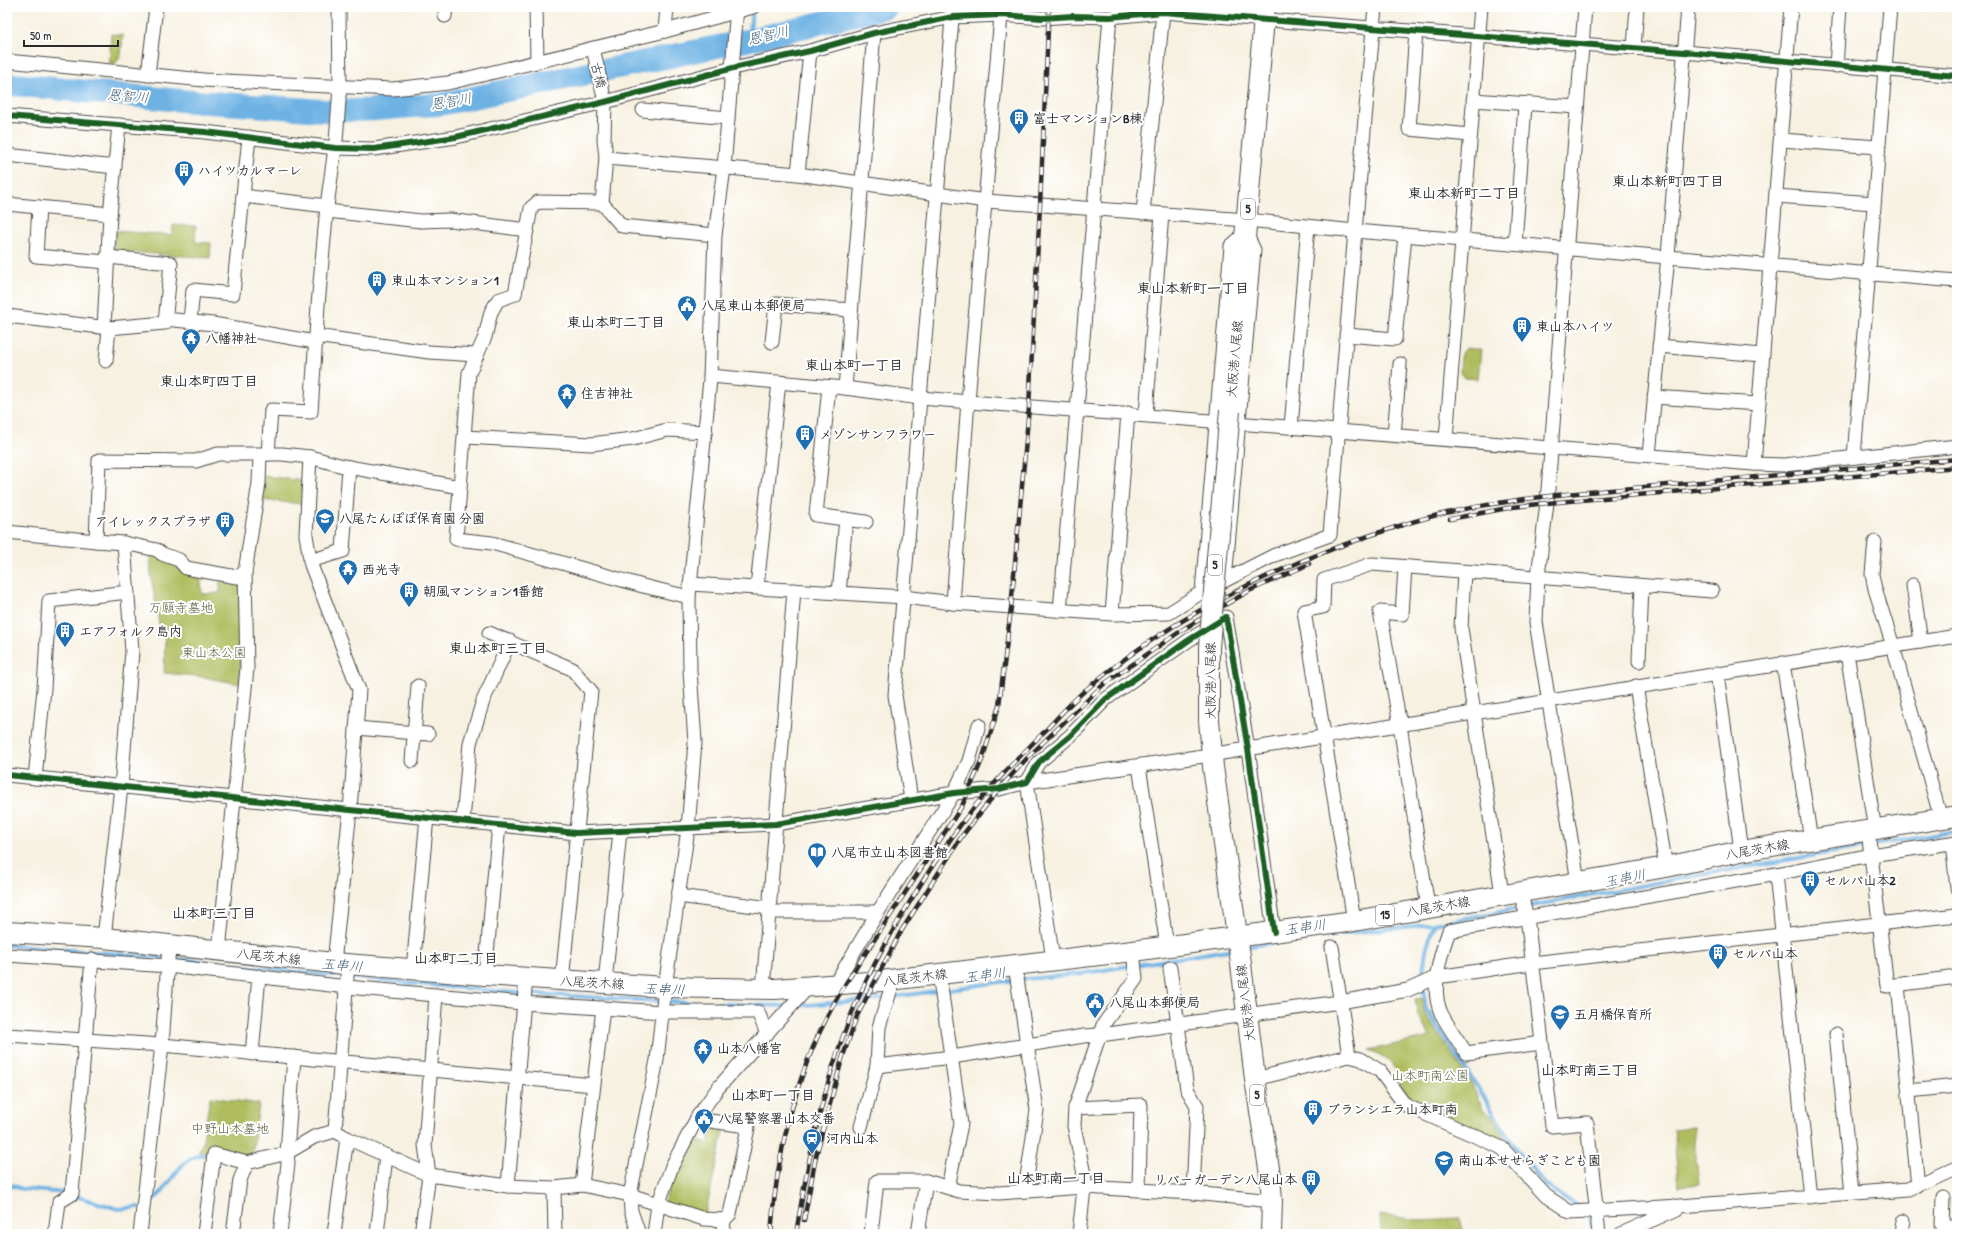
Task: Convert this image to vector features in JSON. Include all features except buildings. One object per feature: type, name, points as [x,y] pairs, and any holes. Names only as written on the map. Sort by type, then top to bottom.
[{"type":"main road","name":"大阪港八尾線","points":[[1265,13],[1209,647],[1209,720],[1213,767],[1255,1079],[1270,1175],[1272,1201],[1271,1234]]},
{"type":"main road","name":"八尾茨木線","points":[[7,932],[104,938],[168,957],[219,951],[345,973],[413,969],[485,975],[525,992],[562,981],[605,983],[665,990],[763,989],[894,979],[1053,960],[1133,954],[1167,946],[1238,945],[1274,932],[1354,921],[1428,907],[1520,903],[1578,882],[1666,867],[1742,851],[1811,840],[1870,841],[1949,817]]},
{"type":"street","points":[[148,75],[156,7]]},
{"type":"street","points":[[219,951],[247,668],[245,572],[271,410],[310,412],[327,209],[336,145],[339,89],[339,7]]},
{"type":"street","points":[[536,7],[537,62]]},
{"type":"street","points":[[665,31],[667,7]]},
{"type":"street","points":[[690,584],[904,597],[953,603],[1060,611],[1112,614],[1169,613],[1202,592],[1275,555],[1330,535],[1375,7]]},
{"type":"street","points":[[1446,439],[1481,7]]},
{"type":"street","points":[[1578,882],[1536,622],[1538,576],[1551,447],[1585,7]]},
{"type":"street","points":[[1634,48],[1637,7]]},
{"type":"street","points":[[1649,455],[1668,256],[1688,7]]},
{"type":"street","points":[[1754,464],[1791,7]]},
{"type":"street","points":[[1836,66],[1840,7]]},
{"type":"street","points":[[1854,457],[1890,7]]},
{"type":"street","points":[[7,61],[204,80],[339,89],[393,89],[448,83],[537,62],[593,51],[742,10],[733,67],[724,168],[715,235],[710,376],[706,432],[689,597],[690,671],[695,742],[688,829],[656,1060],[630,1195],[631,1211],[639,1234]]},
{"type":"street","points":[[7,116],[374,149],[456,137],[733,67],[810,51],[953,11],[1042,18],[1072,16],[1110,17],[1163,12],[1265,13],[1373,28],[1416,32],[1684,52],[1957,76]]},
{"type":"street","points":[[911,800],[895,695],[953,11]]},
{"type":"street","points":[[1142,213],[1163,12]]},
{"type":"street","points":[[953,603],[968,402],[1001,15]]},
{"type":"street","points":[[1060,611],[1095,210],[1110,17]]},
{"type":"street","points":[[1416,32],[1409,129],[1470,135]]},
{"type":"street","points":[[845,388],[874,33]]},
{"type":"street","name":"古橋","points":[[593,51],[605,99],[604,139],[606,158],[602,203]]},
{"type":"street","points":[[798,174],[810,51]]},
{"type":"street","points":[[1473,100],[1525,105],[1577,107]]},
{"type":"street","points":[[1515,244],[1525,105]]},
{"type":"street","points":[[643,110],[728,118]]},
{"type":"street","points":[[106,361],[107,260],[119,125]]},
{"type":"street","points":[[190,321],[193,290],[233,294],[249,137]]},
{"type":"street","points":[[1781,140],[1878,147]]},
{"type":"street","points":[[7,155],[115,167]]},
{"type":"street","points":[[606,158],[798,174],[986,201],[1162,214],[1246,226],[1308,226],[1957,280]]},
{"type":"street","points":[[243,196],[421,221],[450,220],[527,230]]},
{"type":"street","points":[[1776,196],[1874,203]]},
{"type":"street","points":[[689,597],[643,586],[492,543],[456,538],[469,373],[485,338],[491,312],[498,300],[515,294],[531,208],[538,202],[602,203],[622,226],[715,235]]},
{"type":"street","points":[[7,204],[110,214]]},
{"type":"street","points":[[7,316],[106,328],[165,323],[171,263],[36,256],[39,207]]},
{"type":"street","points":[[1146,414],[1162,214]]},
{"type":"street","points":[[1291,427],[1308,226]]},
{"type":"street","points":[[1346,335],[1395,339],[1405,235]]},
{"type":"street","points":[[772,342],[776,304],[851,310]]},
{"type":"street","points":[[165,319],[190,321],[316,339],[429,352],[477,355]]},
{"type":"street","points":[[1659,346],[1762,355]]},
{"type":"street","points":[[1394,435],[1400,364]]},
{"type":"street","points":[[710,376],[845,388],[920,398],[1078,410],[1229,418],[1291,427],[1754,464],[1784,465],[1957,446]]},
{"type":"street","points":[[757,587],[779,382]]},
{"type":"street","points":[[829,387],[816,515],[866,522]]},
{"type":"street","points":[[1654,397],[1758,404]]},
{"type":"street","points":[[1112,614],[1128,413]]},
{"type":"street","points":[[1225,580],[1229,418]]},
{"type":"street","points":[[1202,592],[1229,418]]},
{"type":"street","points":[[465,437],[591,444],[633,439],[667,430],[706,432]]},
{"type":"street","points":[[96,541],[99,460],[196,461],[218,454],[282,454],[310,457],[349,467],[460,487]]},
{"type":"street","points":[[310,457],[306,535],[310,561],[332,623],[359,690],[350,810],[345,973],[336,1131]]},
{"type":"street","points":[[310,561],[343,551],[349,467]]},
{"type":"street","points":[[839,593],[846,519]]},
{"type":"street","points":[[7,532],[124,543],[157,550],[162,554],[179,560],[186,568],[237,577],[245,572]]},
{"type":"street","points":[[1875,542],[1872,574],[1875,589],[1949,817]]},
{"type":"street","points":[[104,938],[121,787],[132,651],[124,543]]},
{"type":"street","points":[[1354,921],[1304,611],[1323,607],[1324,580],[1372,564],[1712,591]]},
{"type":"street","points":[[1405,566],[1402,614],[1380,612],[1400,725],[1428,907]]},
{"type":"street","points":[[1464,572],[1461,628],[1474,712],[1520,903],[1532,963],[1552,1126],[1587,1123],[1599,1234]]},
{"type":"street","points":[[1913,585],[1920,642]]},
{"type":"street","points":[[1639,661],[1642,586]]},
{"type":"street","points":[[763,989],[794,590]]},
{"type":"street","points":[[35,778],[44,689],[49,600],[128,592]]},
{"type":"street","points":[[1053,960],[1027,782],[1039,762],[1070,736],[1106,699],[1189,640],[1226,617],[1248,749],[1274,932]]},
{"type":"street","points":[[489,633],[572,669],[591,691],[562,981]]},
{"type":"street","points":[[1222,753],[1957,636]]},
{"type":"street","points":[[463,820],[470,743],[483,701],[510,641]]},
{"type":"street","points":[[1847,653],[1887,986],[1957,977]]},
{"type":"street","points":[[1784,663],[1811,840]]},
{"type":"street","points":[[1717,673],[1742,851]]},
{"type":"street","points":[[412,761],[418,686]]},
{"type":"street","points":[[1636,686],[1666,867]]},
{"type":"street","points":[[835,984],[878,912],[954,793],[969,761],[979,725]]},
{"type":"street","points":[[356,728],[428,734]]},
{"type":"street","points":[[7,782],[7,775],[576,832],[688,829],[776,824],[954,793],[999,789],[1027,782],[1203,756]]},
{"type":"street","points":[[1139,766],[1167,946]]},
{"type":"street","points":[[413,969],[427,817]]},
{"type":"street","points":[[485,975],[499,825]]},
{"type":"street","points":[[605,983],[620,831]]},
{"type":"street","points":[[1542,1042],[1466,1054],[1441,1013],[1438,1000],[1437,977],[1443,947],[1449,931],[1520,903],[1776,874],[1870,841],[1954,842],[1957,887]]},
{"type":"street","points":[[1776,874],[1784,935],[1810,1196]]},
{"type":"street","points":[[678,896],[769,910],[878,912]]},
{"type":"street","points":[[877,1066],[952,1057],[1177,1023],[1340,1002],[1408,990],[1437,977],[1532,963],[1957,915]]},
{"type":"street","points":[[1332,946],[1349,1056]]},
{"type":"street","points":[[1079,1234],[1085,1179],[1074,1126],[1075,1108],[1103,1026],[1136,979],[1133,954]]},
{"type":"street","points":[[7,955],[92,959],[168,957],[259,976],[345,973],[436,995],[525,992],[603,1008],[758,1012],[767,1034]]},
{"type":"street","points":[[140,1234],[162,1046],[168,957]]},
{"type":"street","points":[[55,1234],[59,1202],[72,1194],[92,959]]},
{"type":"street","points":[[1015,965],[1028,1046],[1036,1110],[1025,1192]]},
{"type":"street","points":[[1170,968],[1187,1088],[1197,1106],[1193,1193]]},
{"type":"street","points":[[939,974],[961,1124],[948,1187]]},
{"type":"street","points":[[252,1054],[259,976]]},
{"type":"street","points":[[861,1127],[877,1066],[879,1027],[894,979]]},
{"type":"street","points":[[654,1234],[658,1205],[680,1149],[698,1116],[718,1088],[810,985]]},
{"type":"street","points":[[1898,985],[1918,1186]]},
{"type":"street","points":[[508,1186],[525,992]]},
{"type":"street","points":[[420,1234],[428,1175],[425,1145],[436,995]]},
{"type":"street","points":[[582,1185],[603,1008]]},
{"type":"street","points":[[1836,1034],[1852,1193]]},
{"type":"street","points":[[7,1035],[162,1046],[593,1085]]},
{"type":"street","points":[[1255,1079],[1349,1056],[1361,1059],[1380,1071],[1405,1105],[1502,1148],[1546,1196],[1570,1212],[1596,1212],[1909,1189],[1957,1167]]},
{"type":"street","points":[[280,1234],[288,1163],[287,1153],[294,1058]]},
{"type":"street","points":[[1908,1091],[1957,1086]]},
{"type":"street","points":[[1075,1108],[1141,1105],[1139,1189]]},
{"type":"street","points":[[698,1116],[703,1120],[746,1126],[748,1128],[730,1214],[724,1220],[722,1234]]},
{"type":"street","points":[[204,1234],[214,1154],[247,1163],[287,1153],[314,1137],[336,1131],[347,1138],[428,1175],[508,1186],[554,1188],[582,1185],[630,1195],[704,1219],[724,1220]]},
{"type":"street","points":[[334,1234],[347,1138]]},
{"type":"street","points":[[377,1234],[386,1156]]},
{"type":"street","points":[[233,1234],[240,1180],[247,1163]]},
{"type":"street","points":[[871,1234],[877,1181],[926,1181],[959,1191],[991,1193],[1025,1192],[1083,1187],[1193,1193],[1272,1201]]},
{"type":"street","points":[[918,1234],[926,1181]]},
{"type":"street","points":[[554,1188],[555,1234]]},
{"type":"street","points":[[1943,1198],[1942,1225],[1957,1227]]},
{"type":"street","points":[[1620,1234],[1672,1212],[1680,1206]]},
{"type":"street","points":[[1901,1234],[1904,1220]]},
{"type":"green space","points":[[111,34],[123,35],[121,55],[116,63],[109,63]]},
{"type":"green space","points":[[173,225],[196,226],[195,242],[211,243],[210,258],[114,251],[115,231],[172,235]]},
{"type":"green space","points":[[1467,348],[1481,350],[1478,379],[1465,378],[1460,371],[1461,353]]},
{"type":"green space","points":[[264,476],[305,481],[304,504],[261,500]]},
{"type":"green space","points":[[150,551],[175,561],[176,567],[200,573],[202,594],[220,593],[220,577],[240,580],[240,684],[197,676],[164,673],[165,640],[159,624],[151,576]]},
{"type":"green space","name":"山本町南公園","points":[[1422,998],[1424,1012],[1471,1082],[1483,1110],[1491,1115],[1505,1138],[1500,1143],[1416,1104],[1406,1093],[1389,1061],[1369,1050],[1430,1037],[1418,1016],[1415,999]]},
{"type":"green space","name":"中野山本墓地","points":[[210,1097],[259,1104],[252,1155],[232,1154],[212,1157],[200,1156],[199,1150],[202,1145]]},
{"type":"green space","points":[[713,1126],[725,1126],[705,1215],[663,1204],[689,1138],[708,1144]]},
{"type":"green space","points":[[1693,1127],[1699,1184],[1679,1186],[1673,1129]]},
{"type":"green space","points":[[1380,1215],[1419,1220],[1460,1218],[1464,1234],[1381,1234]]},
{"type":"waterway","name":"恩智川","points":[[7,84],[187,101],[331,111],[369,110],[442,104],[749,40],[887,7]]},
{"type":"waterway","points":[[749,40],[752,9]]},
{"type":"waterway","name":"玉串川","points":[[1320,936],[1434,924],[1688,877],[1957,831]]},
{"type":"waterway","points":[[1434,924],[1426,950],[1422,977],[1426,1009],[1522,1157],[1546,1184],[1562,1197],[1581,1208]]},
{"type":"waterway","name":"玉串川","points":[[1245,947],[1309,937]]},
{"type":"waterway","name":"玉串川","points":[[7,945],[179,959],[375,980],[518,993],[710,1004],[786,1006]]},
{"type":"waterway","name":"玉串川","points":[[795,1006],[879,999],[1015,980],[1079,974],[1234,949]]},
{"type":"waterway","points":[[146,1204],[162,1191],[174,1174],[188,1160],[197,1156],[209,1154]]},
{"type":"waterway","points":[[7,1184],[22,1189],[65,1193]]},
{"type":"waterway","points":[[75,1196],[118,1209],[139,1207]]},
{"type":"waterway","points":[[1587,1214],[1590,1218],[1592,1228]]},
{"type":"railway","points":[[771,1234],[774,1201],[785,1136],[803,1072],[815,1042],[846,983],[962,806],[982,760],[999,706],[1011,608],[1029,407],[1049,7]]},
{"type":"railway","points":[[796,1234],[811,1151],[824,1096],[841,1041],[869,975],[911,899],[961,824],[1004,773],[1082,693],[1124,660],[1162,634],[1241,588],[1283,569],[1369,536],[1412,522],[1450,512],[1566,494],[1957,459]]},
{"type":"railway","points":[[1450,519],[1513,507],[1547,503],[1957,467]]},
{"type":"railway","points":[[804,1220],[816,1156],[842,1059],[857,1016],[900,933],[962,836],[999,789],[1030,755],[1104,684],[1185,628],[1249,591],[1309,564]]},
{"type":"cycle path","points":[[7,116],[205,132],[335,148],[374,149],[456,137],[605,102],[733,68],[810,51],[874,33],[953,17],[1001,15],[1042,18],[1073,16],[1110,17],[1163,12],[1684,52],[1957,76]]},
{"type":"cycle path","points":[[7,775],[576,833],[776,824],[954,793],[999,789],[1027,782],[1039,762],[1070,736],[1106,699],[1189,640],[1226,617],[1248,749],[1274,932]]},
{"type":"place","name":"富士マンションB棟","points":[[1019,135]]},
{"type":"place","name":"ハイツカルマーレ","points":[[184,187]]},
{"type":"place","name":"東山本マンション1","points":[[377,297]]},
{"type":"place","name":"八尾東山本郵便局","points":[[687,322]]},
{"type":"place","name":"東山本ハイツ","points":[[1522,343]]},
{"type":"place","name":"八幡神社","points":[[191,355]]},
{"type":"place","name":"住吉神社","points":[[567,410]]},
{"type":"place","name":"メゾンサンフラワー","points":[[805,451]]},
{"type":"place","name":"八尾たんぽぽ保育園 分園","points":[[325,535]]},
{"type":"place","name":"アイレックスプラザ","points":[[225,538]]},
{"type":"place","name":"西光寺","points":[[348,586]]},
{"type":"place","name":"朝風マンション1番館","points":[[409,608]]},
{"type":"place","name":"エアフォルク島内","points":[[65,648]]},
{"type":"place","name":"八尾市立山本図書館","points":[[817,869]]},
{"type":"place","name":"セルバ山本2","points":[[1810,897]]},
{"type":"place","name":"セルバ山本","points":[[1718,970]]},
{"type":"place","name":"八尾山本郵便局","points":[[1095,1019]]},
{"type":"place","name":"五月橋保育所","points":[[1560,1031]]},
{"type":"place","name":"山本八幡宮","points":[[703,1065]]},
{"type":"place","name":"ブランシエラ山本町南","points":[[1313,1126]]},
{"type":"place","name":"八尾警察署山本交番","points":[[704,1135]]},
{"type":"place","name":"河内山本","points":[[812,1155]]},
{"type":"place","name":"南山本せせらぎこども園","points":[[1444,1177]]},
{"type":"place","name":"リバーガーデン八尾山本","points":[[1311,1196]]},
{"type":"district","name":"東山本新町四丁目","points":[[1668,181]]},
{"type":"district","name":"東山本新町二丁目","points":[[1464,193]]},
{"type":"district","name":"東山本新町一丁目","points":[[1193,288]]},
{"type":"district","name":"東山本町二丁目","points":[[616,322]]},
{"type":"district","name":"東山本町一丁目","points":[[854,365]]},
{"type":"district","name":"東山本町四丁目","points":[[209,381]]},
{"type":"district","name":"東山本町三丁目","points":[[498,648]]},
{"type":"district","name":"山本町三丁目","points":[[214,913]]},
{"type":"district","name":"山本町二丁目","points":[[456,958]]},
{"type":"district","name":"山本町南三丁目","points":[[1590,1070]]},
{"type":"district","name":"山本町一丁目","points":[[773,1095]]},
{"type":"district","name":"山本町南一丁目","points":[[1056,1178]]},
{"type":"park label","name":"万願寺墓地","points":[[181,607]]},
{"type":"park label","name":"東山本公園","points":[[214,652]]}]
